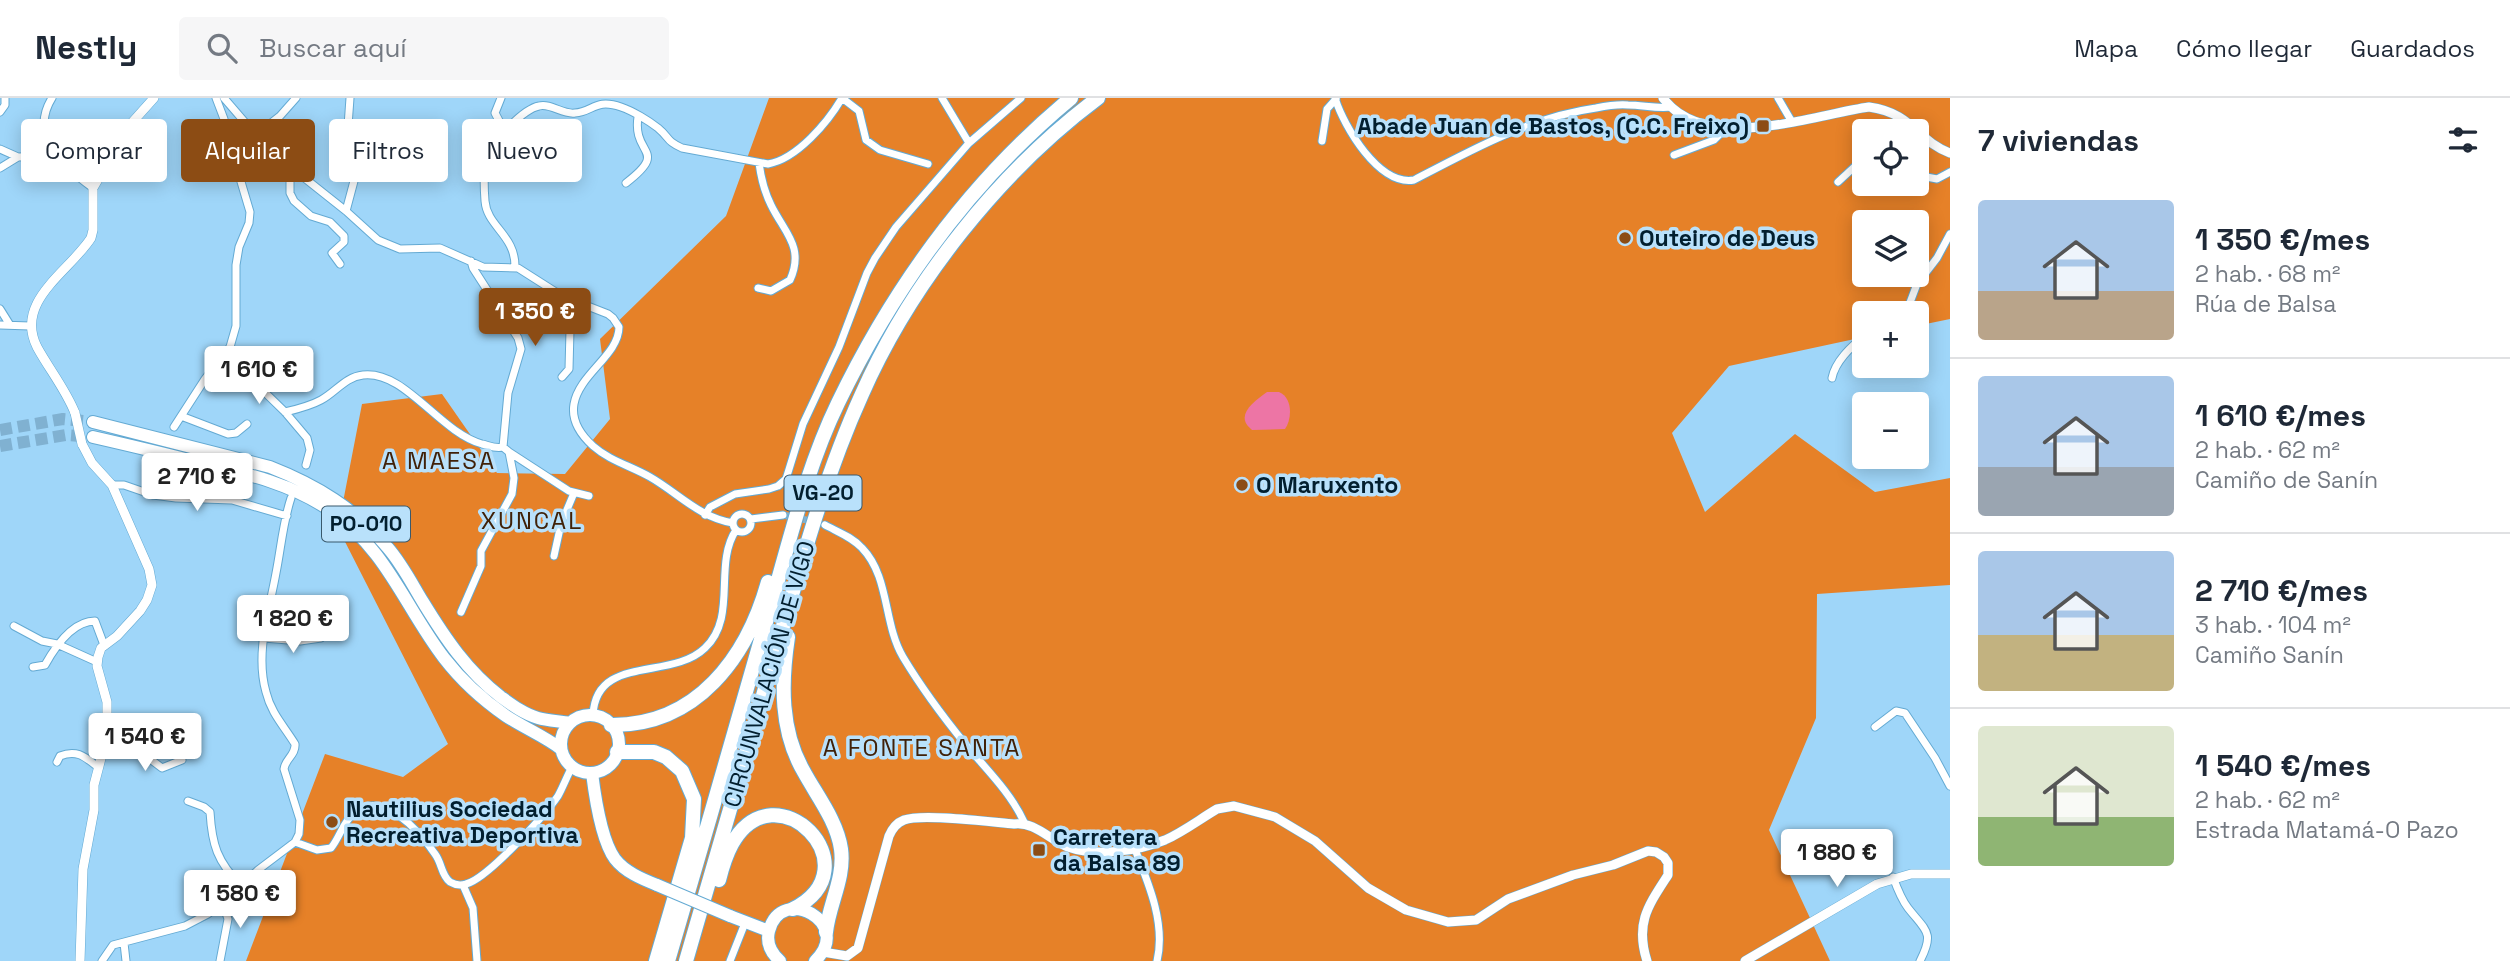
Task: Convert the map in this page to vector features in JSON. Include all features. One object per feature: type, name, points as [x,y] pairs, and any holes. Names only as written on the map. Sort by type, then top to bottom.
[{"type":"highway","name":"CIRCUNVALACIÓN DE VIGO","points":[[668,961],[813,467],[836,406],[877,329],[918,265],[960,209],[1000,164],[1071,98]]},
{"type":"highway","name":"CIRCUNVALACIÓN DE VIGO","points":[[685,961],[818,510],[844,435],[885,348],[941,260],[992,197],[1025,162],[1098,98]]},
{"type":"highway","points":[[611,725],[649,721],[681,708],[725,672],[749,634],[802,481],[813,467]]},
{"type":"highway","points":[[788,609],[789,628],[783,690],[788,732],[802,769],[825,807],[841,846],[842,865],[826,932]]},
{"type":"highway","points":[[618,752],[654,752],[666,757],[682,771],[694,799],[692,838],[656,961]]},
{"type":"highway","points":[[693,961],[732,844],[748,825],[762,817],[782,816],[797,821],[811,830],[822,848],[824,868],[818,888],[804,904],[793,909]]},
{"type":"main road","name":"PO-010","points":[[93,422],[270,467],[325,492],[366,524],[389,549],[459,656],[491,689],[539,719],[570,723]]},
{"type":"main road","name":"PO-010","points":[[88,441],[267,480],[311,498],[359,535],[382,559],[444,658],[463,679],[508,717],[561,749]]},
{"type":"main road","points":[[593,715],[611,725],[619,743],[618,752],[608,767],[592,773],[572,767],[561,749],[562,735],[570,723],[583,716],[593,715]]},
{"type":"main road","points":[[592,773],[610,849],[626,870],[657,886],[769,931]]},
{"type":"main road","points":[[780,961],[770,948],[769,931],[781,914],[793,909],[812,912],[821,921],[826,932],[819,956]]},
{"type":"street","points":[[0,111],[5,105],[5,98]]},
{"type":"street","points":[[44,119],[52,98]]},
{"type":"street","points":[[80,961],[83,869],[94,810],[94,785],[104,749],[107,702],[97,663],[99,652],[140,611],[148,600],[152,585],[149,569],[112,485],[92,463],[88,441],[36,344],[30,326],[32,313],[40,299],[86,246],[92,234],[93,188],[128,127],[154,98]]},
{"type":"street","points":[[216,98],[225,119]]},
{"type":"street","points":[[225,98],[243,119]]},
{"type":"street","points":[[276,119],[296,98]]},
{"type":"street","points":[[346,211],[358,166],[356,143],[348,126],[350,98]]},
{"type":"street","points":[[498,119],[495,113],[501,98]]},
{"type":"street","points":[[517,119],[540,105],[576,114],[593,102],[610,104],[623,107],[657,127],[670,143],[682,148],[759,163],[774,163],[803,144],[832,116],[842,98],[859,111],[866,140],[880,150],[928,164]]},
{"type":"street","points":[[942,98],[969,143]]},
{"type":"street","points":[[705,514],[710,508],[735,494],[769,489],[786,479],[803,424],[839,347],[871,265],[896,227],[969,143],[1021,98]]},
{"type":"street","points":[[1336,98],[1345,125],[1358,144],[1393,177],[1406,181],[1414,180],[1486,144],[1554,117],[1597,107],[1629,104],[1650,108],[1672,107]]},
{"type":"street","points":[[1322,141],[1327,109],[1336,98]]},
{"type":"street","points":[[1663,98],[1685,116],[1708,126],[1725,129],[1792,122],[1868,107],[1882,108],[1908,121],[1934,144],[1950,153]]},
{"type":"street","points":[[1778,98],[1792,122]]},
{"type":"street","points":[[626,183],[646,168],[648,161],[637,132],[638,117]]},
{"type":"street","points":[[1674,155],[1714,140],[1725,129]]},
{"type":"street","points":[[0,149],[21,157]]},
{"type":"street","points":[[0,168],[18,157]]},
{"type":"street","points":[[758,288],[771,291],[790,279],[796,257],[795,247],[767,196],[759,163]]},
{"type":"street","points":[[1838,182],[1852,169]]},
{"type":"street","points":[[1929,177],[1937,179],[1950,172]]},
{"type":"street","points":[[86,182],[93,188]]},
{"type":"street","points":[[174,428],[230,347],[235,335],[238,316],[236,265],[239,247],[250,218],[240,182]]},
{"type":"street","points":[[308,182],[388,246],[400,249],[440,248],[489,268],[521,269],[562,296],[608,314],[618,323],[619,332],[588,375],[574,404],[574,418],[581,432],[606,456],[650,477],[705,514],[735,526],[742,532],[748,530],[751,519]]},
{"type":"street","points":[[486,182],[485,202],[492,219],[512,248],[515,268]]},
{"type":"street","points":[[291,184],[291,197],[300,207],[311,216],[330,222],[344,236],[344,242],[332,253],[340,264]]},
{"type":"street","points":[[1911,301],[1917,284],[1937,258],[1950,233]]},
{"type":"street","points":[[461,612],[481,566],[481,551],[512,494],[514,478],[506,450],[508,393],[521,345],[471,261]]},
{"type":"street","points":[[0,309],[10,325]]},
{"type":"street","points":[[502,312],[558,323],[570,330],[569,369],[562,377]]},
{"type":"street","points":[[0,325],[30,326]]},
{"type":"street","points":[[230,347],[247,375],[285,412],[309,444],[310,456],[306,465]]},
{"type":"street","points":[[1832,378],[1843,358],[1852,349]]},
{"type":"street","points":[[285,412],[320,401],[350,378],[374,375],[402,385],[454,431],[473,442],[506,450],[574,493],[589,496]]},
{"type":"street","points":[[181,416],[228,434],[236,433],[247,424]]},
{"type":"street","points":[[112,485],[124,485],[153,495],[176,498],[232,500],[286,516]]},
{"type":"street","points":[[554,556],[561,524],[574,493]]},
{"type":"street","points":[[102,961],[110,948],[185,926],[223,904],[258,870],[295,842],[299,834],[300,820],[284,765],[294,752],[295,744],[280,725],[265,691],[264,638],[291,498]]},
{"type":"street","points":[[593,715],[598,692],[611,679],[683,662],[705,648],[720,623],[726,554],[735,526],[735,517],[741,514],[751,519],[783,515]]},
{"type":"street","points":[[825,525],[848,537],[869,556],[878,575],[892,630],[903,657],[955,732],[1008,796],[1024,822],[1067,846],[1083,851],[1134,848],[1166,839],[1216,809],[1226,806],[1248,809],[1275,817],[1292,826],[1315,841],[1368,888],[1406,910],[1428,918],[1464,923],[1486,916],[1508,899],[1648,851],[1656,852],[1664,857],[1669,870],[1644,919],[1642,938],[1647,961]]},
{"type":"street","points":[[33,667],[45,665],[60,639],[88,621],[95,621],[104,645]]},
{"type":"street","points":[[14,626],[42,641],[57,644],[97,663]]},
{"type":"street","points":[[264,638],[300,641],[321,638]]},
{"type":"street","points":[[1875,727],[1896,711],[1905,713],[1950,786]]},
{"type":"street","points":[[104,749],[141,752],[162,768],[182,760]]},
{"type":"street","points":[[57,762],[64,754],[80,753],[98,767]]},
{"type":"street","points":[[295,842],[317,850],[331,848],[356,811],[369,806],[383,807],[404,819],[434,852],[448,880],[463,885],[499,860],[535,824],[556,798],[572,767]]},
{"type":"street","points":[[188,801],[210,812],[210,827],[217,857],[241,886]]},
{"type":"street","points":[[819,956],[847,956],[858,948],[886,843],[891,831],[900,822],[921,818],[1014,824],[1024,822]]},
{"type":"street","points":[[1134,848],[1155,907],[1159,930],[1157,961]]},
{"type":"street","points":[[1745,961],[1862,890],[1893,877],[1950,874]]},
{"type":"street","points":[[1893,877],[1905,904],[1922,922],[1929,936],[1928,945],[1920,961]]},
{"type":"street","points":[[463,885],[473,908],[478,961]]},
{"type":"street","points":[[220,961],[228,919],[223,904]]},
{"type":"street","points":[[730,961],[745,923]]},
{"type":"street","points":[[124,943],[126,961]]},
{"type":"shaded area","points":[[769,98],[1950,98],[1950,319],[1929,323],[1929,301],[1852,301],[1852,340],[1729,366],[1672,433],[1705,512],[1795,434],[1875,492],[1950,478],[1950,585],[1817,594],[1816,718],[1769,830],[1830,961],[246,961],[325,754],[403,777],[448,744],[338,528],[362,404],[442,394],[497,473],[565,474],[610,419],[600,339],[726,216]]},
{"type":"shaded area","points":[[1267,392],[1279,392],[1287,399],[1290,414],[1285,429],[1252,430],[1247,425],[1245,414],[1256,400]]},
{"type":"tunnel","points":[[0,430],[63,419],[93,422]]},
{"type":"tunnel","points":[[0,446],[66,435],[93,437]]},
{"type":"tunnel","points":[[783,515],[816,522]]},
{"type":"place","name":"Abade Juan de Bastos, (C.C. Freixo)","points":[[1763,126]]},
{"type":"place","name":"Outeiro de Deus","points":[[1625,238]]},
{"type":"place","name":"O Maruxento","points":[[1242,485]]},
{"type":"place","name":"Nautilius Sociedad Recreativa Deportiva","points":[[332,822]]},
{"type":"place","name":"Carretera da Balsa 89","points":[[1039,850]]},
{"type":"district","name":"A MAESA","points":[[439,461]]},
{"type":"district","name":"XUNCAL","points":[[532,521]]},
{"type":"district","name":"A FONTE SANTA","points":[[922,748]]}]
